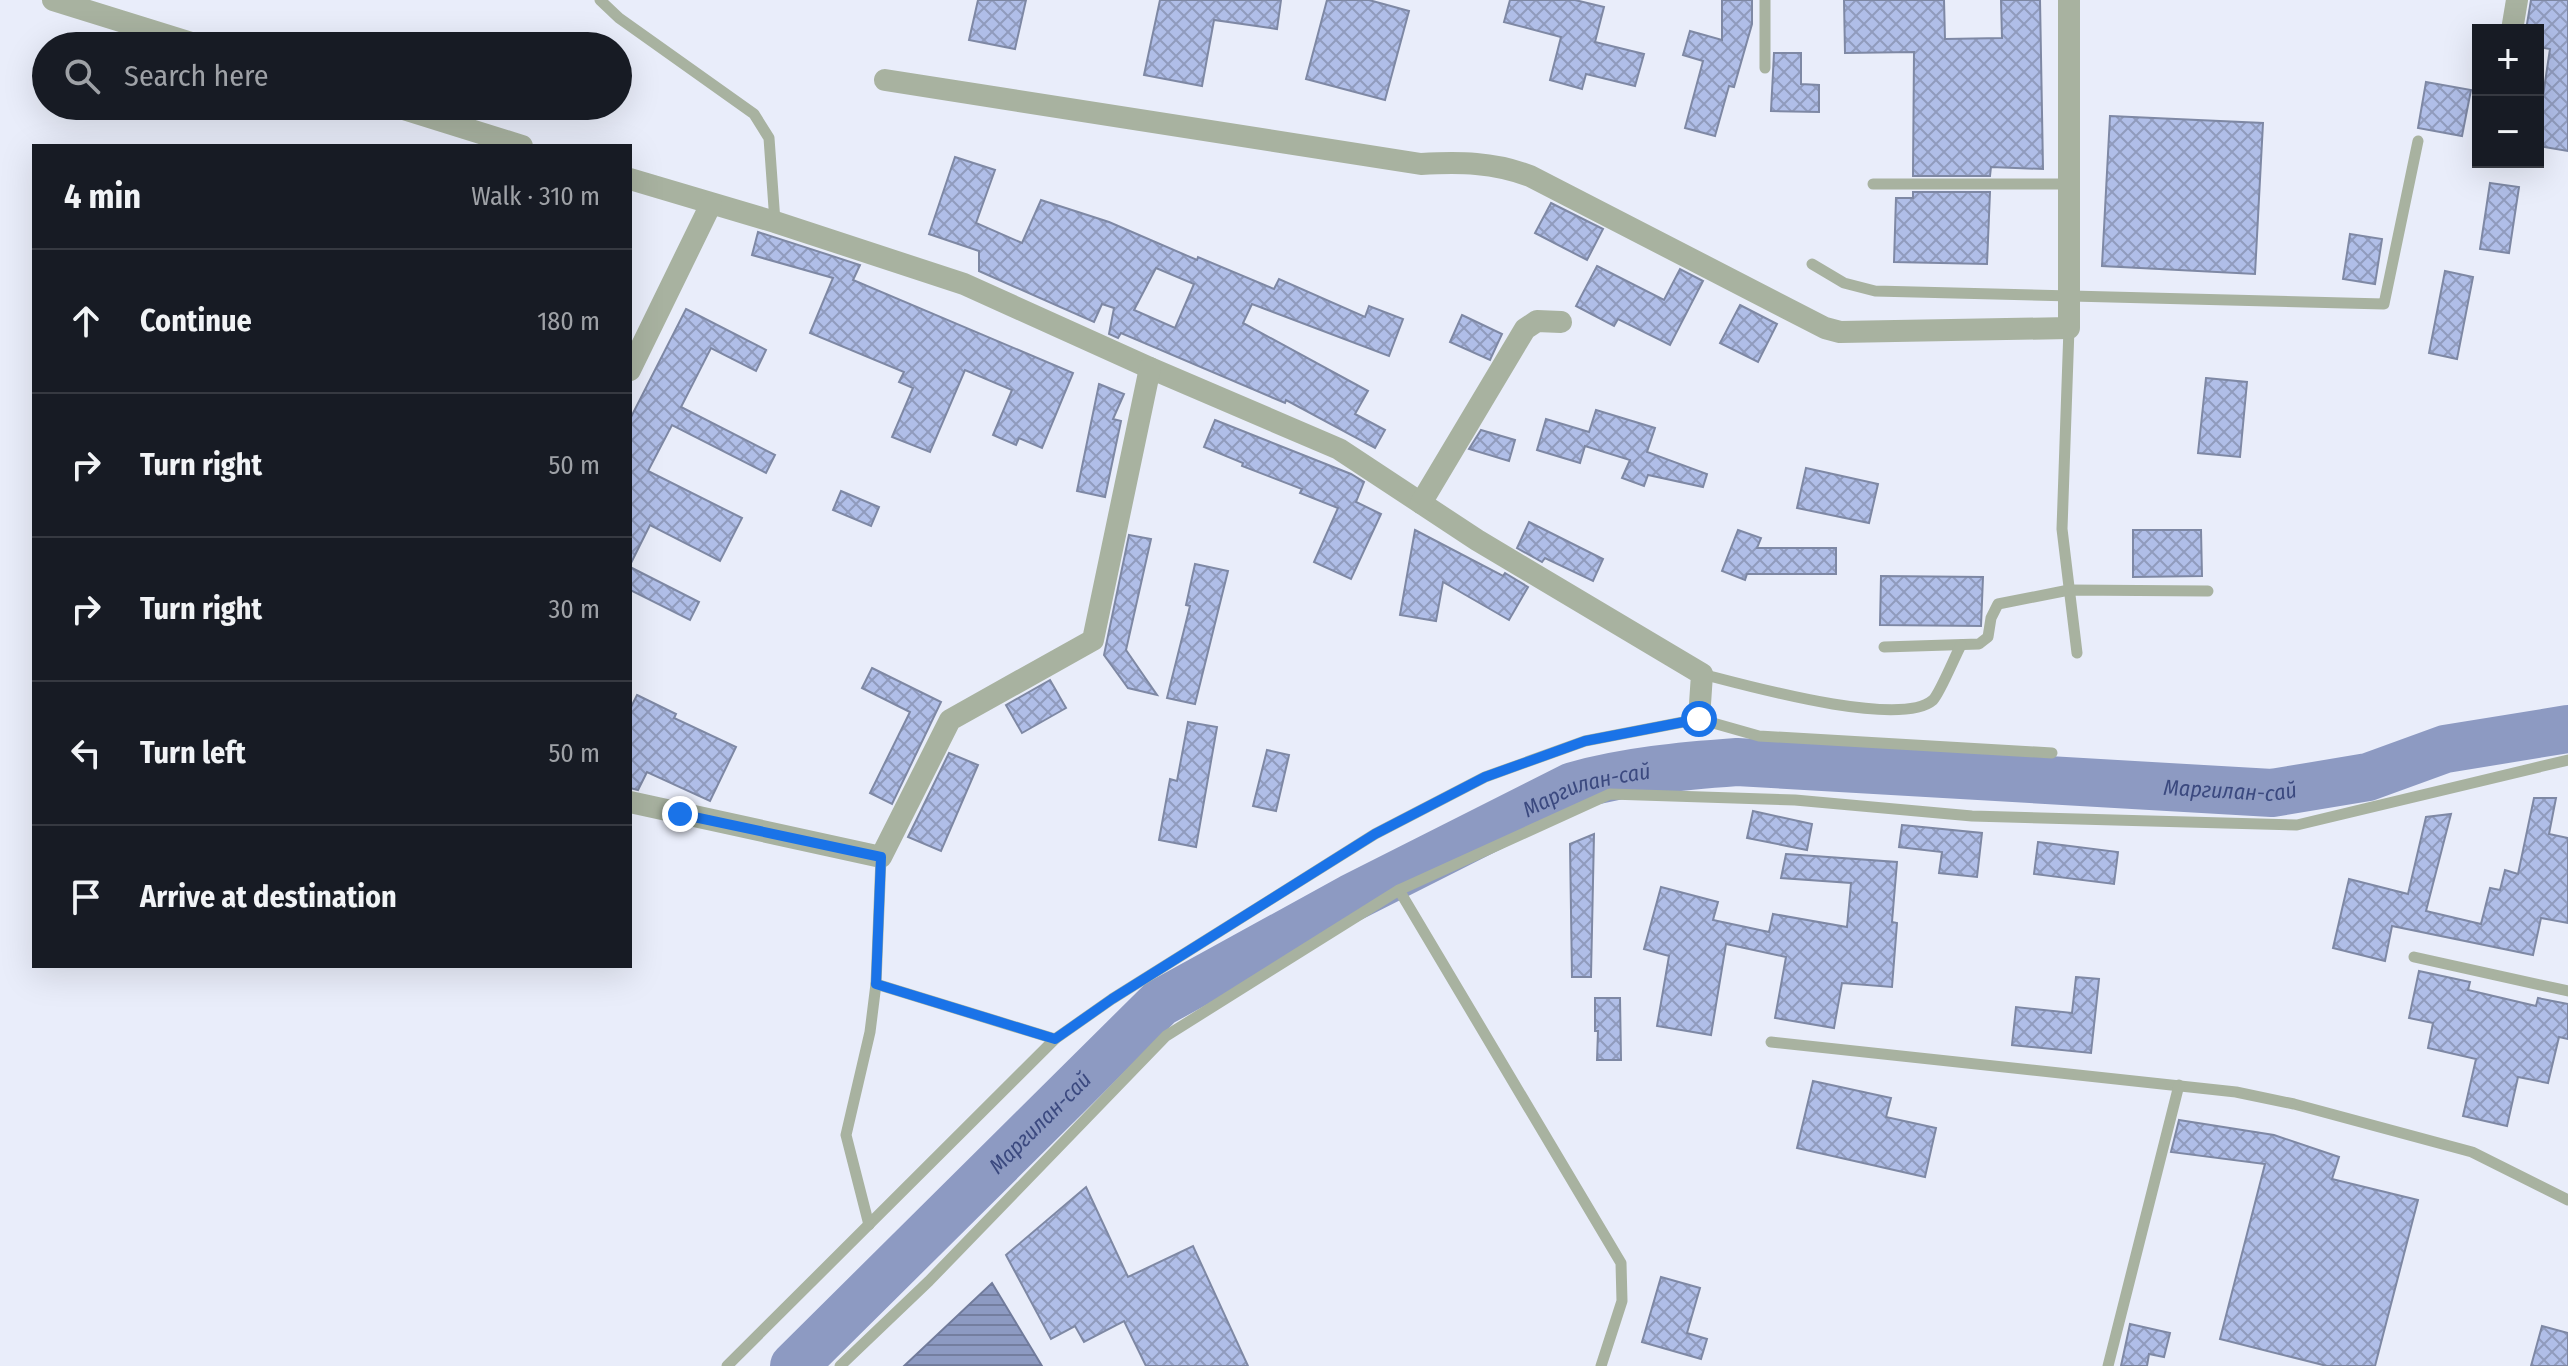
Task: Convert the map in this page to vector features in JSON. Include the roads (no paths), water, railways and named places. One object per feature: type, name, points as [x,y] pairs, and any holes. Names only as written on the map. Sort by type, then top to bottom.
[{"type":"street","points":[[53,0],[156,32]]},
{"type":"street","points":[[885,80],[1421,164],[1467,161],[1504,166],[1530,176],[1825,328],[1840,332],[2069,328],[2069,0]]},
{"type":"street","points":[[2513,24],[2517,0]]},
{"type":"street","points":[[439,120],[516,144]]},
{"type":"street","points":[[632,180],[775,222],[964,284],[1339,449],[1477,540],[1702,674],[1699,719]]},
{"type":"street","points":[[632,366],[711,204]]},
{"type":"street","points":[[1421,503],[1525,329],[1537,321],[1561,322]]},
{"type":"street","points":[[632,802],[881,857],[950,720],[1093,640],[1150,368]]},
{"type":"lane","points":[[600,0],[619,18],[754,114],[769,138],[775,222]]},
{"type":"lane","points":[[1765,0],[1765,68]]},
{"type":"lane","points":[[1812,264],[1844,283],[1875,291],[2384,304],[2418,141]]},
{"type":"lane","points":[[1873,184],[2069,184]]},
{"type":"lane","points":[[2069,328],[2062,529],[2077,653]]},
{"type":"lane","points":[[1884,647],[1979,644],[1988,637],[1991,618],[1998,604],[2069,590],[2208,591]]},
{"type":"lane","points":[[1702,674],[1786,695],[1871,709],[1908,711],[1933,700],[1961,645]]},
{"type":"lane","points":[[727,1366],[1055,1039],[1112,999],[1375,834],[1485,777],[1585,741],[1699,719],[1759,736],[2052,753]]},
{"type":"lane","points":[[840,1366],[929,1281],[1166,1036],[1399,890],[1610,794],[1795,800],[1972,816],[2297,825],[2568,760]]},
{"type":"lane","points":[[869,1225],[846,1135],[870,1032],[876,984],[881,857]]},
{"type":"lane","points":[[1399,890],[1621,1263],[1622,1301],[1601,1366]]},
{"type":"lane","points":[[2414,957],[2568,991]]},
{"type":"lane","points":[[876,984],[1055,1039]]},
{"type":"lane","points":[[1771,1042],[2236,1092],[2294,1104],[2472,1152],[2568,1200]]},
{"type":"lane","points":[[2108,1366],[2179,1085]]},
{"type":"water","points":[[992,1283],[1042,1366],[904,1366]]},
{"type":"waterway","name":"Маргилан-сай","points":[[794,1366],[1160,1003],[1351,898],[1573,786],[1654,770],[1737,762],[2272,793],[2368,777],[2445,749],[2568,729]]}]
